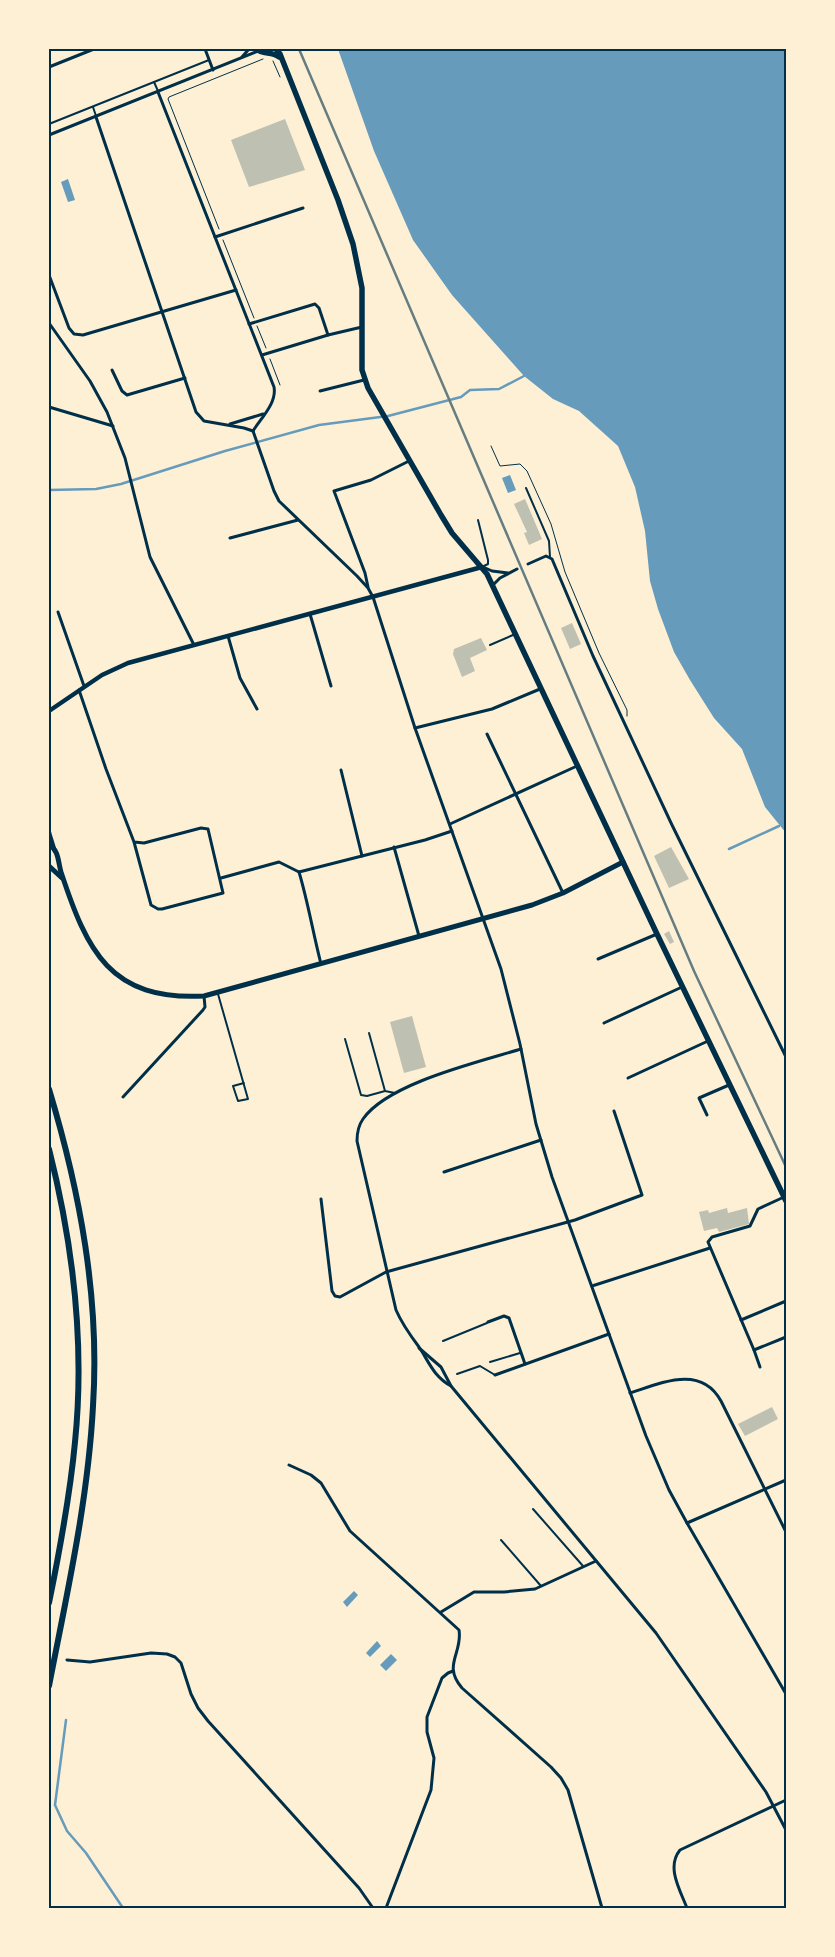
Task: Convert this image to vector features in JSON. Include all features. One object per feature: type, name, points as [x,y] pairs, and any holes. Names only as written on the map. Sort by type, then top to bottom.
[{"type":"highway","points":[[49,1089],[73,1178],[85,1242],[90,1285],[94,1404],[80,1527],[49,1686]]},
{"type":"highway","points":[[49,1149],[68,1238],[74,1288],[78,1364],[72,1467],[64,1525],[49,1603]]},
{"type":"main road","points":[[276,49],[333,188],[353,244],[362,288],[361,365],[364,380],[452,533],[482,567],[493,586],[656,934],[785,1199]]},
{"type":"main road","points":[[257,50],[281,58]]},
{"type":"main road","points":[[49,846],[54,849],[83,932],[91,946],[113,972],[134,987],[160,995],[204,996],[218,993],[419,937],[563,893],[623,862]]},
{"type":"main road","points":[[56,859],[49,866],[64,880]]},
{"type":"street","points":[[49,67],[94,49]]},
{"type":"street","points":[[205,49],[213,70]]},
{"type":"street","points":[[240,60],[249,49]]},
{"type":"street","points":[[49,135],[240,60],[257,50]]},
{"type":"street","points":[[158,92],[274,388],[275,395],[272,403],[253,431],[276,496],[368,588],[373,596],[415,728],[484,918],[504,980],[541,1140],[568,1222],[630,1393],[653,1454],[687,1523],[786,1694]]},
{"type":"street","points":[[96,117],[164,312],[196,412],[201,419],[253,431]]},
{"type":"street","points":[[216,237],[303,208]]},
{"type":"street","points":[[49,275],[69,328],[78,335],[236,290]]},
{"type":"street","points":[[250,324],[316,304],[328,336]]},
{"type":"street","points":[[49,323],[90,381],[113,426],[130,475],[150,557],[194,645]]},
{"type":"street","points":[[262,355],[362,327]]},
{"type":"street","points":[[112,370],[122,391],[126,395],[185,378]]},
{"type":"street","points":[[320,392],[364,380]]},
{"type":"street","points":[[49,408],[113,426]]},
{"type":"street","points":[[226,424],[247,420],[263,414]]},
{"type":"street","points":[[368,588],[365,573],[334,491],[371,480],[410,461]]},
{"type":"street","points":[[230,538],[298,520]]},
{"type":"street","points":[[528,564],[543,557],[550,557],[552,559],[593,656],[672,825],[786,1057]]},
{"type":"street","points":[[49,711],[84,686],[121,666],[482,567],[492,571],[509,572]]},
{"type":"street","points":[[493,586],[500,578],[517,569]]},
{"type":"street","points":[[58,612],[84,686]]},
{"type":"street","points":[[310,614],[331,686]]},
{"type":"street","points":[[228,636],[240,678],[257,709]]},
{"type":"street","points":[[415,728],[492,709],[541,688]]},
{"type":"street","points":[[79,690],[134,842],[149,902],[154,908],[162,909],[222,895],[224,891],[208,829],[201,828],[144,843],[134,842]]},
{"type":"street","points":[[487,734],[563,893]]},
{"type":"street","points":[[450,824],[578,766]]},
{"type":"street","points":[[341,770],[362,856]]},
{"type":"street","points":[[221,878],[279,862],[299,872],[452,831]]},
{"type":"street","points":[[49,833],[54,849]]},
{"type":"street","points":[[394,848],[419,937]]},
{"type":"street","points":[[299,872],[322,964]]},
{"type":"street","points":[[598,959],[656,934]]},
{"type":"street","points":[[604,1023],[682,987]]},
{"type":"street","points":[[123,1097],[203,1010],[205,1007],[204,996]]},
{"type":"street","points":[[628,1078],[708,1041]]},
{"type":"street","points":[[451,1386],[437,1376],[399,1318],[386,1272],[357,1135],[359,1125],[366,1114],[397,1093],[440,1074],[521,1049]]},
{"type":"street","points":[[707,1115],[699,1098],[730,1084]]},
{"type":"street","points":[[321,1199],[332,1291],[334,1295],[342,1297],[386,1272],[568,1222],[642,1195],[614,1111]]},
{"type":"street","points":[[444,1172],[541,1140]]},
{"type":"street","points":[[760,1367],[710,1248],[709,1240],[714,1236],[750,1226],[758,1209],[785,1199]]},
{"type":"street","points":[[592,1286],[710,1248]]},
{"type":"street","points":[[741,1320],[786,1301]]},
{"type":"street","points":[[488,1322],[504,1316],[509,1318],[525,1364]]},
{"type":"street","points":[[495,1375],[609,1334]]},
{"type":"street","points":[[754,1350],[786,1337]]},
{"type":"street","points":[[419,1348],[441,1367],[451,1386],[656,1633],[774,1806],[786,1830]]},
{"type":"street","points":[[630,1393],[676,1380],[696,1380],[709,1386],[717,1394],[786,1532]]},
{"type":"street","points":[[289,1465],[311,1475],[321,1483],[350,1531],[459,1630],[459,1638],[452,1666],[456,1680],[462,1688],[546,1762],[561,1778],[568,1790],[602,1908]]},
{"type":"street","points":[[687,1523],[786,1480]]},
{"type":"street","points":[[440,1612],[474,1592],[508,1592],[535,1589],[585,1568],[596,1561]]},
{"type":"street","points":[[67,1660],[90,1662],[160,1653],[176,1657],[181,1663],[191,1694],[198,1708],[208,1721],[359,1888],[373,1908]]},
{"type":"street","points":[[386,1908],[431,1790],[434,1758],[427,1732],[427,1718],[442,1678],[453,1671]]},
{"type":"street","points":[[687,1908],[673,1868],[674,1861],[680,1850],[786,1800]]},
{"type":"lane","points":[[49,124],[209,60]]},
{"type":"lane","points":[[154,82],[158,92]]},
{"type":"lane","points":[[92,107],[96,117]]},
{"type":"lane","points":[[526,488],[549,541],[550,557]]},
{"type":"lane","points":[[478,520],[488,560],[488,564],[482,567]]},
{"type":"lane","points":[[490,645],[516,634]]},
{"type":"lane","points":[[218,993],[244,1083],[248,1098],[238,1102],[233,1086],[244,1083]]},
{"type":"lane","points":[[369,1033],[385,1090]]},
{"type":"lane","points":[[345,1039],[361,1095],[367,1096],[385,1090],[397,1093]]},
{"type":"lane","points":[[443,1341],[488,1322]]},
{"type":"lane","points":[[490,1362],[522,1352]]},
{"type":"lane","points":[[457,1374],[480,1366],[495,1375]]},
{"type":"lane","points":[[533,1509],[585,1568]]},
{"type":"lane","points":[[501,1540],[541,1586]]},
{"type":"path","points":[[269,53],[168,99],[280,385]]},
{"type":"path","points":[[271,59],[280,77]]},
{"type":"path","points":[[490,446],[500,466],[520,464],[527,471],[551,524],[565,572],[599,653],[627,710],[627,716]]},
{"type":"water","points":[[338,49],[786,49],[786,833],[765,807],[742,749],[714,718],[674,652],[650,581],[645,531],[635,487],[618,446],[579,411],[553,399],[524,376],[452,295],[413,240],[374,151]]},
{"type":"water","points":[[68,179],[75,200],[68,202],[61,182]]},
{"type":"water","points":[[510,475],[516,490],[508,493],[502,478]]},
{"type":"water","points":[[354,1591],[358,1595],[347,1607],[343,1602]]},
{"type":"water","points":[[377,1641],[381,1646],[370,1657],[366,1653]]},
{"type":"water","points":[[391,1654],[397,1660],[386,1671],[380,1665]]},
{"type":"building","points":[[285,119],[305,170],[249,187],[231,140]]},
{"type":"building","points":[[525,499],[542,539],[529,545],[524,533],[527,532],[514,504]]},
{"type":"building","points":[[572,623],[581,644],[570,649],[561,628]]},
{"type":"building","points":[[481,638],[487,650],[470,658],[475,671],[462,677],[453,654],[454,649]]},
{"type":"building","points":[[671,847],[689,879],[669,888],[654,856]]},
{"type":"building","points":[[669,931],[674,942],[670,944],[664,934]]},
{"type":"building","points":[[412,1016],[426,1067],[404,1073],[390,1022]]},
{"type":"building","points":[[727,1208],[728,1213],[747,1208],[749,1224],[719,1232],[717,1228],[704,1231],[699,1212],[708,1210],[709,1213]]},
{"type":"building","points":[[772,1407],[778,1419],[745,1436],[738,1424]]},
{"type":"waterway","points":[[49,490],[96,489],[121,484],[225,451],[319,425],[388,416],[461,397],[470,390],[499,389],[524,376]]},
{"type":"waterway","points":[[729,849],[779,826]]},
{"type":"waterway","points":[[66,1720],[55,1805],[67,1831],[86,1853],[123,1908]]},
{"type":"railway","points":[[299,49],[694,971],[786,1167]]}]
